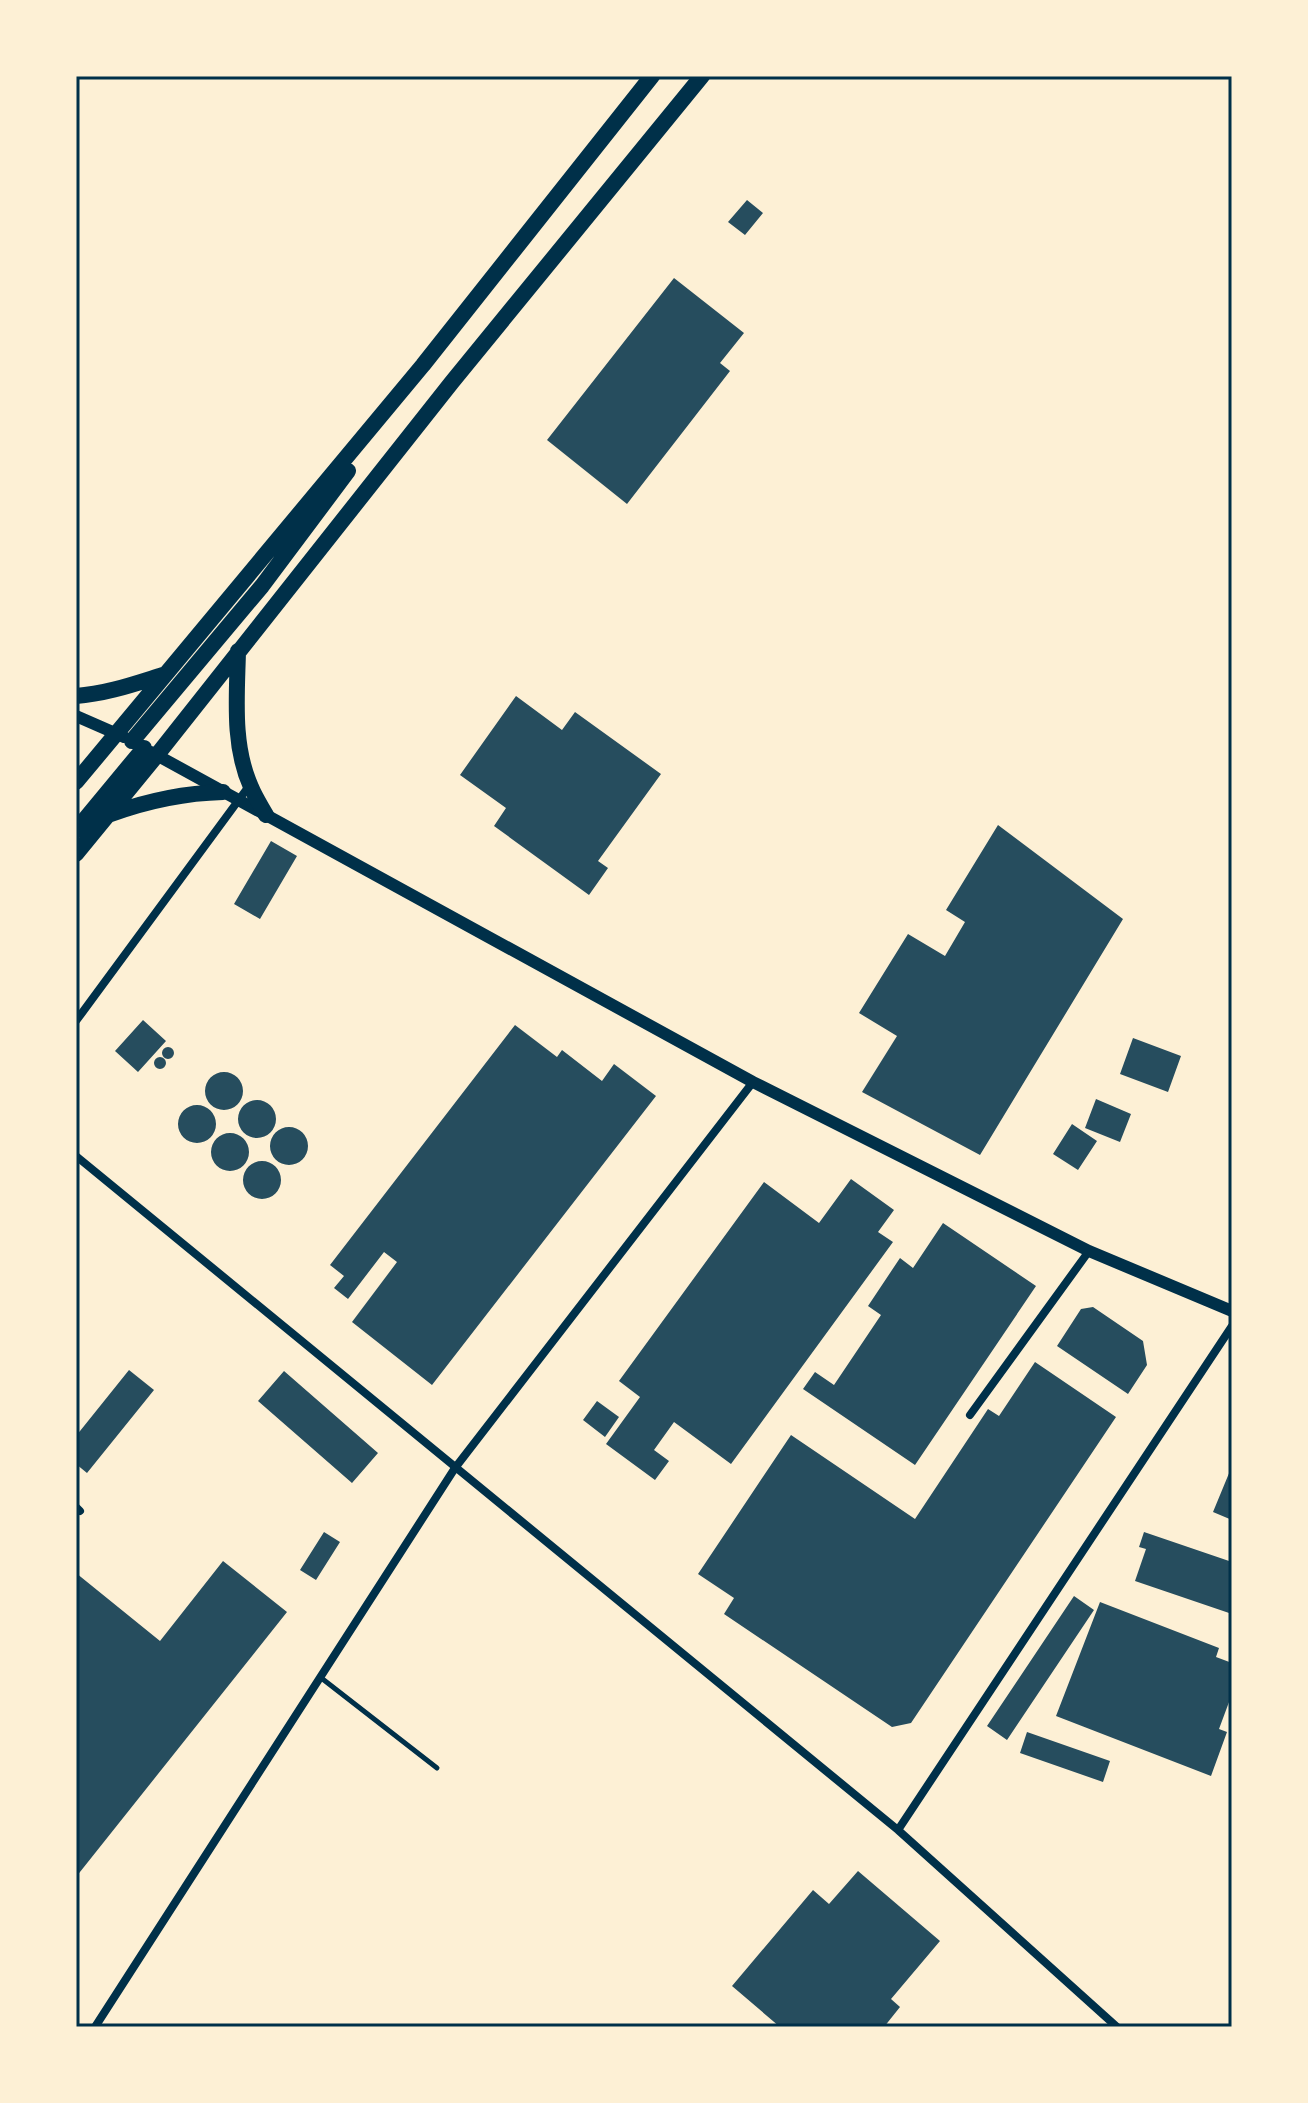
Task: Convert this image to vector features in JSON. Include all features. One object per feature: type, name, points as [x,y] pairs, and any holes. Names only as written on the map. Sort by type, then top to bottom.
[{"type":"main road","points":[[76,782],[423,365],[652,76]]},
{"type":"main road","points":[[76,854],[109,814],[144,748],[238,651],[702,76]]},
{"type":"main road","points":[[76,830],[144,748],[423,365]]},
{"type":"main road","points":[[238,651],[236,708],[239,749],[250,786],[266,815]]},
{"type":"main road","points":[[76,696],[117,690],[164,675]]},
{"type":"main road","points":[[109,814],[186,794],[223,792]]},
{"type":"street","points":[[76,716],[116,732],[753,1082],[1089,1251],[1232,1311]]},
{"type":"street","points":[[76,1021],[250,786]]},
{"type":"street","points":[[95,2027],[455,1468],[753,1082]]},
{"type":"street","points":[[76,1156],[898,1830],[1117,2027]]},
{"type":"street","points":[[970,1415],[1089,1251]]},
{"type":"street","points":[[898,1830],[1232,1326]]},
{"type":"lane","points":[[320,1677],[437,1768]]},
{"type":"building","points":[[747,200],[763,213],[745,235],[728,222]]},
{"type":"building","points":[[674,278],[744,333],[720,363],[730,371],[627,504],[547,440]]},
{"type":"building","points":[[516,696],[562,730],[575,712],[661,774],[598,861],[608,868],[589,895],[494,826],[506,808],[460,775]]},
{"type":"building","points":[[998,825],[1123,919],[980,1155],[862,1092],[897,1036],[859,1013],[908,934],[945,956],[965,922],[946,910]]},
{"type":"building","points":[[271,841],[297,856],[260,919],[234,904]]},
{"type":"building","points":[[143,1020],[166,1041],[138,1072],[115,1051]]},
{"type":"building","points":[[515,1025],[557,1057],[562,1050],[602,1081],[614,1064],[656,1096],[432,1385],[352,1322],[397,1262],[384,1252],[348,1299],[334,1288],[344,1276],[330,1265]]},
{"type":"building","points":[[1133,1038],[1181,1056],[1168,1092],[1120,1074]]},
{"type":"building","points":[[168,1047],[174,1053],[168,1059],[162,1053]]},
{"type":"building","points":[[160,1057],[166,1063],[160,1069],[154,1063]]},
{"type":"building","points":[[224,1072],[237,1078],[243,1091],[237,1104],[224,1110],[211,1104],[205,1091],[211,1078]]},
{"type":"building","points":[[1096,1099],[1131,1114],[1120,1142],[1085,1128]]},
{"type":"building","points":[[257,1100],[270,1106],[276,1119],[270,1132],[257,1138],[244,1132],[238,1119],[244,1106]]},
{"type":"building","points":[[197,1105],[210,1111],[216,1124],[210,1137],[197,1143],[184,1137],[178,1124],[184,1111]]},
{"type":"building","points":[[1072,1124],[1097,1141],[1078,1170],[1053,1154]]},
{"type":"building","points":[[289,1127],[302,1133],[308,1146],[302,1159],[289,1165],[276,1159],[270,1146],[276,1133]]},
{"type":"building","points":[[230,1133],[243,1139],[249,1152],[243,1165],[230,1171],[217,1165],[211,1152],[217,1139]]},
{"type":"building","points":[[262,1161],[275,1167],[281,1180],[275,1193],[262,1199],[249,1193],[243,1180],[249,1167]]},
{"type":"building","points":[[851,1179],[894,1210],[878,1232],[893,1242],[731,1464],[674,1422],[654,1450],[669,1461],[655,1480],[606,1444],[640,1397],[619,1381],[764,1182],[819,1223]]},
{"type":"building","points":[[943,1223],[1036,1286],[915,1465],[803,1389],[815,1372],[834,1385],[881,1315],[868,1306],[900,1258],[913,1268]]},
{"type":"building","points":[[1093,1307],[1143,1341],[1147,1365],[1128,1394],[1057,1346],[1081,1309]]},
{"type":"building","points":[[1035,1362],[1116,1417],[911,1723],[892,1727],[724,1614],[734,1598],[698,1574],[791,1435],[915,1519],[988,1409],[999,1416]]},
{"type":"building","points":[[129,1370],[154,1390],[87,1473],[76,1464],[76,1436]]},
{"type":"building","points":[[284,1371],[378,1453],[352,1483],[258,1401]]},
{"type":"building","points":[[597,1401],[619,1417],[605,1437],[583,1420]]},
{"type":"building","points":[[1232,1466],[1232,1520],[1213,1512]]},
{"type":"building","points":[[324,1532],[340,1542],[316,1580],[300,1570]]},
{"type":"building","points":[[1144,1532],[1232,1562],[1232,1614],[1135,1581],[1146,1549],[1139,1547]]},
{"type":"building","points":[[223,1561],[287,1612],[76,1877],[76,1573],[160,1641]]},
{"type":"building","points":[[1074,1596],[1094,1610],[1007,1740],[987,1726]]},
{"type":"building","points":[[1100,1602],[1219,1648],[1216,1657],[1232,1663],[1232,1694],[1219,1729],[1227,1732],[1211,1776],[1056,1716]]},
{"type":"building","points":[[1027,1732],[1110,1761],[1103,1782],[1020,1753]]},
{"type":"building","points":[[858,1871],[940,1941],[891,1999],[900,2007],[884,2027],[780,2027],[732,1986],[813,1890],[829,1904]]}]
